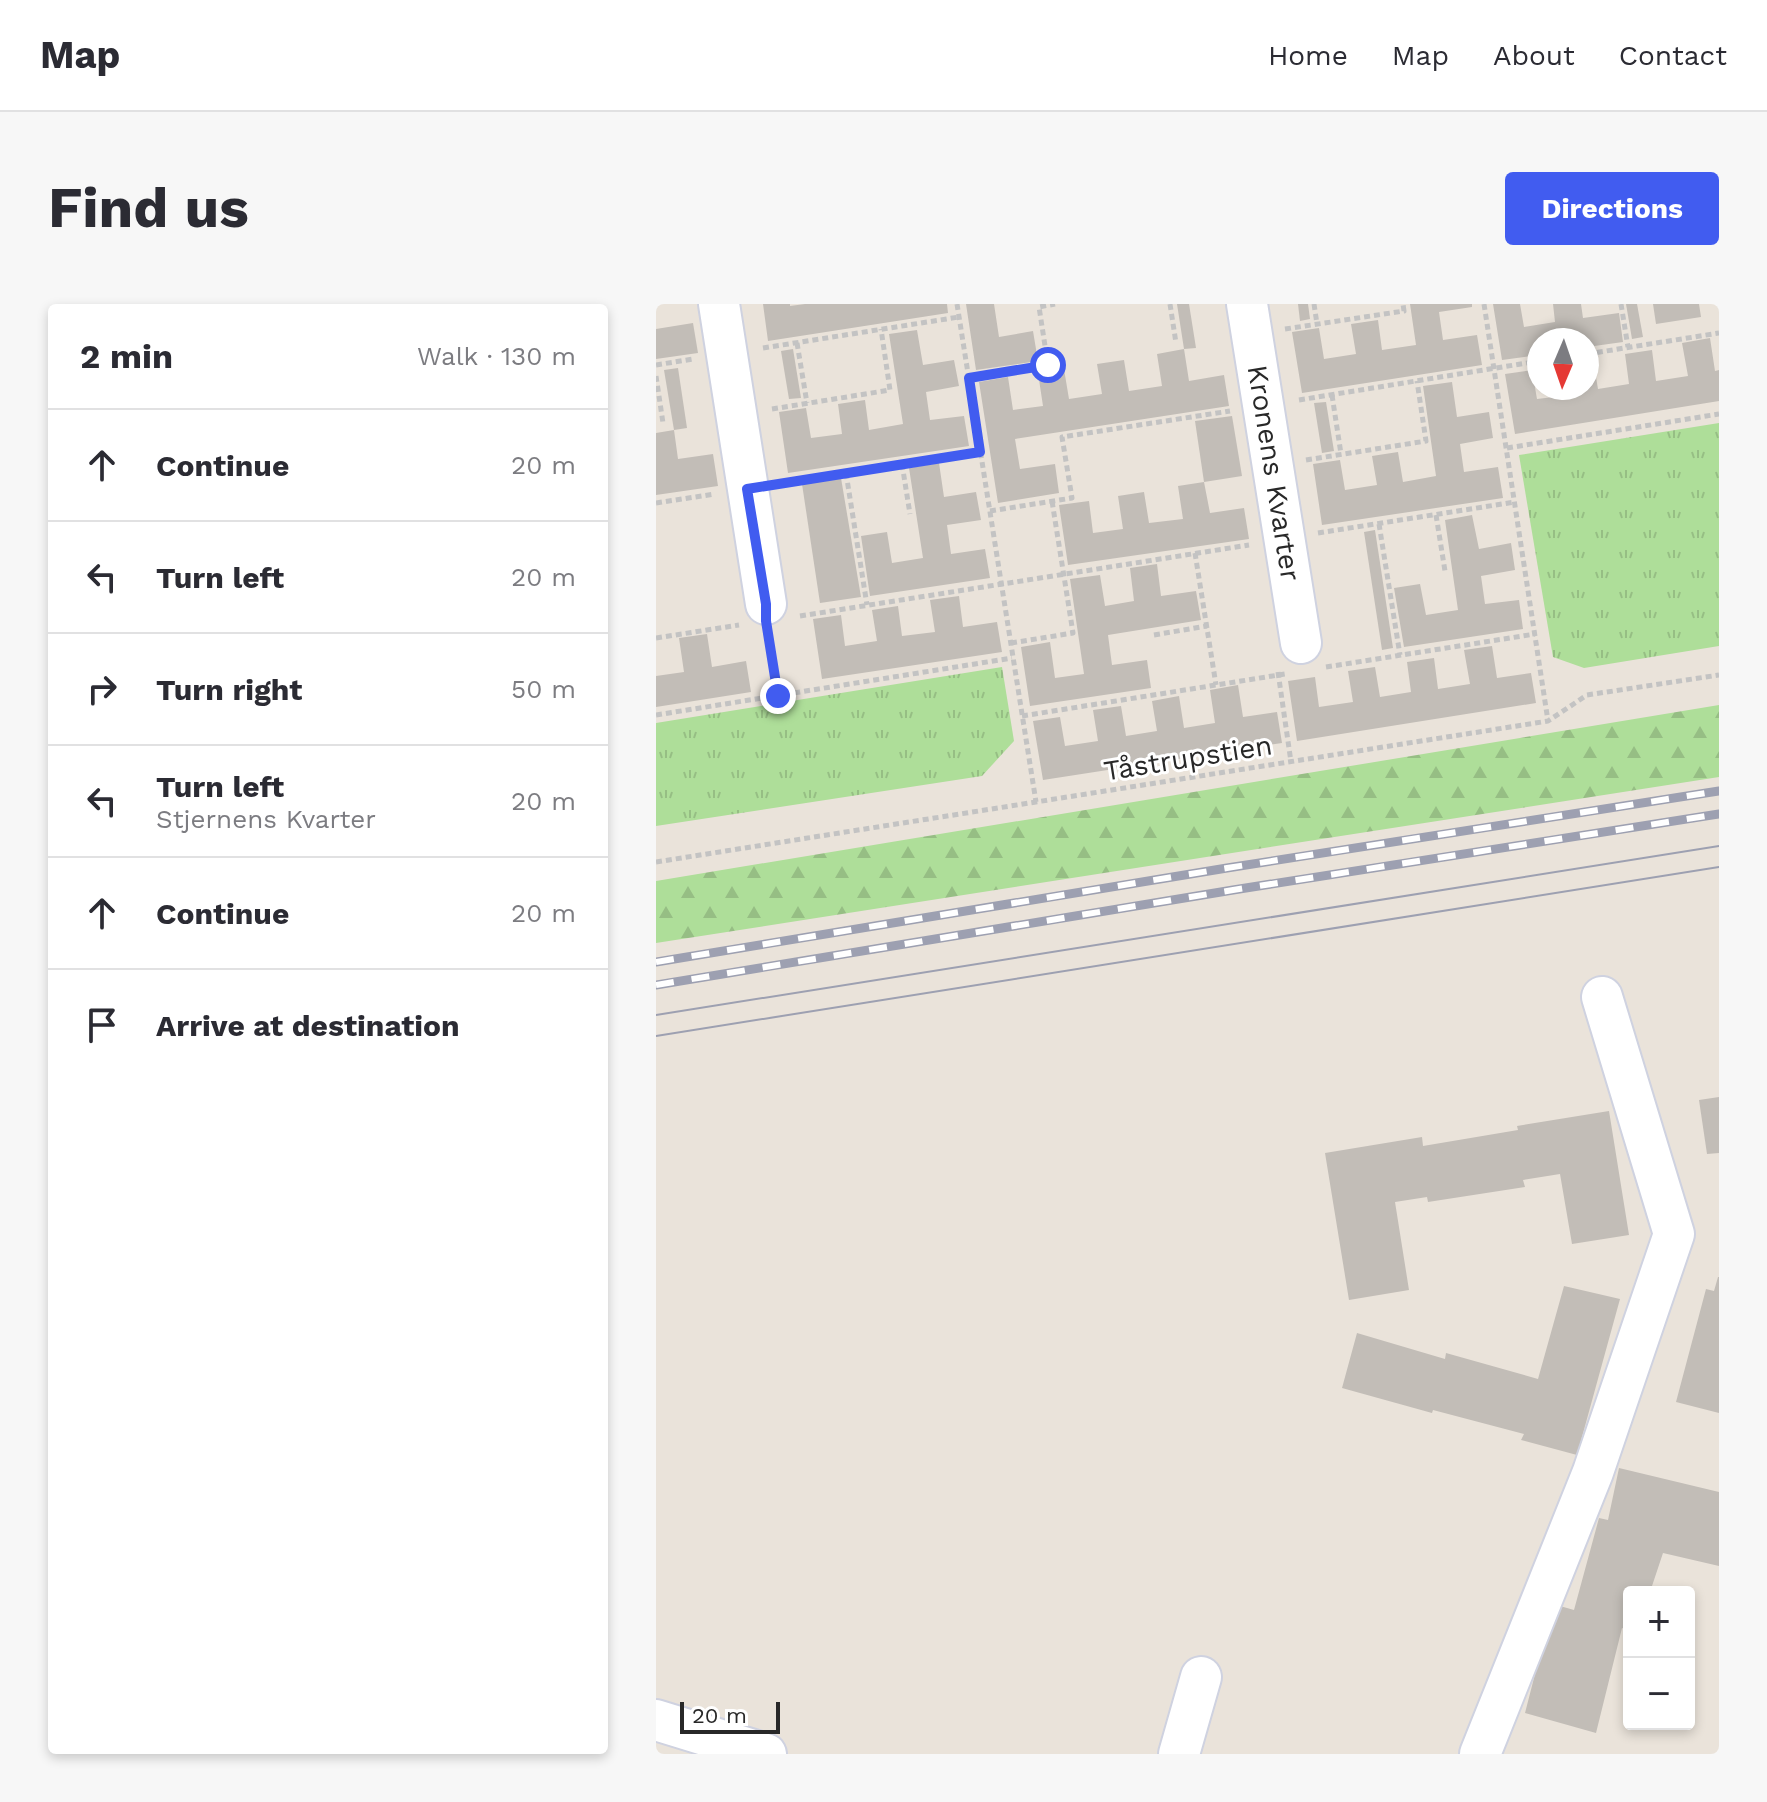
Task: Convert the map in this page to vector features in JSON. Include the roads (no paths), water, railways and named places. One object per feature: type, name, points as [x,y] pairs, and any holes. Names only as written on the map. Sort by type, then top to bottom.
[{"type":"street","points":[[719,304],[766,612]]},
{"type":"street","name":"Kronens Kvarter","points":[[1250,319],[1301,643]]},
{"type":"street","points":[[1480,1754],[1593,1472],[1674,1234],[1602,997]]},
{"type":"street","points":[[1179,1754],[1201,1677]]},
{"type":"street","points":[[656,1720],[766,1754]]},
{"type":"tram line","points":[[656,1015],[1719,846]]},
{"type":"tram line","points":[[656,1036],[1719,867]]},
{"type":"railway","points":[[656,962],[1719,791]]},
{"type":"railway","points":[[656,985],[1719,814]]}]
